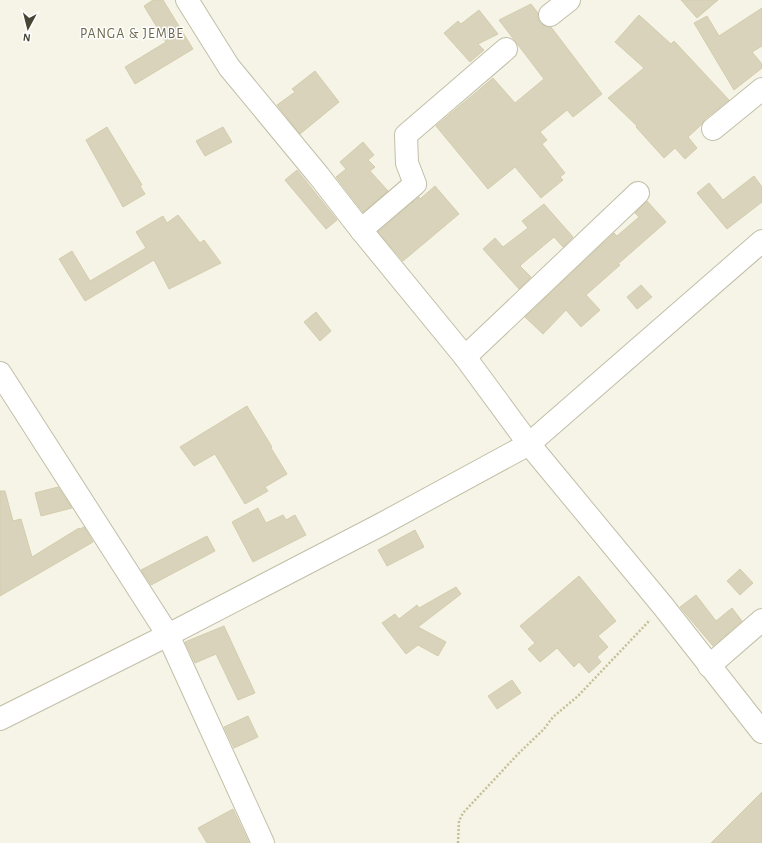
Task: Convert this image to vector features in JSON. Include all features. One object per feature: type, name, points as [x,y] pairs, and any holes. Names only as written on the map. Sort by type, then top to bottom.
[{"type":"street","points":[[187,0],[229,66],[465,357],[529,444],[662,606],[762,732]]},
{"type":"street","points":[[550,15],[569,0]]},
{"type":"street","points":[[361,230],[415,184],[407,163],[406,135],[506,49]]},
{"type":"street","points":[[713,129],[762,89]]},
{"type":"street","points":[[465,357],[638,193]]},
{"type":"street","points":[[0,719],[168,635],[387,521],[529,444],[762,241]]},
{"type":"street","points":[[0,373],[168,635],[263,843]]},
{"type":"street","points":[[709,666],[762,620]]},
{"type":"path","points":[[458,843],[458,821],[463,813],[518,754],[544,729],[553,717],[578,696],[662,606]]},
{"type":"building","points":[[153,0],[163,0],[193,49],[135,84],[125,67],[166,42],[144,6]]},
{"type":"building","points":[[681,0],[718,0],[697,18]]},
{"type":"building","points":[[531,4],[538,13],[540,23],[550,28],[551,27],[602,94],[573,117],[567,110],[540,132],[547,140],[542,144],[565,173],[560,177],[563,180],[541,198],[515,167],[488,189],[436,126],[493,78],[515,103],[544,79],[499,20]]},
{"type":"building","points":[[762,8],[762,46],[752,52],[762,64],[762,68],[734,90],[694,23],[707,16],[719,36]]},
{"type":"building","points":[[479,10],[498,34],[478,44],[484,50],[470,62],[444,33],[458,21],[461,24]]},
{"type":"building","points":[[639,15],[671,44],[674,41],[729,100],[705,119],[701,125],[688,137],[697,148],[685,159],[675,148],[664,158],[636,127],[637,126],[608,98],[644,68],[615,42]]},
{"type":"building","points":[[315,71],[339,102],[300,134],[277,105],[295,92],[292,89]]},
{"type":"building","points":[[107,127],[142,185],[140,186],[145,194],[123,207],[86,140]]},
{"type":"building","points":[[223,127],[232,142],[205,156],[196,141]]},
{"type":"building","points":[[363,142],[374,155],[368,160],[375,167],[370,171],[388,191],[363,212],[336,177],[346,169],[340,162]]},
{"type":"building","points":[[297,170],[337,220],[326,229],[285,180]]},
{"type":"building","points":[[754,176],[762,187],[762,202],[727,229],[697,193],[709,183],[723,200]]},
{"type":"building","points":[[435,186],[459,214],[403,261],[378,232],[419,197],[420,199]]},
{"type":"building","points":[[647,201],[666,222],[618,264],[620,265],[586,295],[600,310],[581,327],[566,310],[543,334],[525,317],[614,233],[617,236],[639,217],[635,213]]},
{"type":"building","points":[[544,204],[573,237],[563,247],[554,237],[523,263],[520,266],[531,277],[519,289],[483,249],[495,238],[503,247],[528,228],[522,221]]},
{"type":"building","points":[[178,215],[200,243],[204,240],[221,263],[169,289],[154,260],[85,301],[59,259],[72,251],[90,281],[146,248],[136,232],[163,216],[167,223]]},
{"type":"building","points":[[641,285],[652,297],[637,309],[627,297]]},
{"type":"building","points":[[316,312],[331,331],[320,341],[304,322]]},
{"type":"building","points":[[247,406],[287,474],[265,487],[268,491],[245,504],[215,454],[194,466],[180,447]]},
{"type":"building","points":[[58,487],[72,508],[41,516],[35,493]]},
{"type":"building","points":[[0,491],[5,491],[13,521],[21,519],[32,557],[79,528],[84,527],[93,542],[0,596]]},
{"type":"building","points":[[258,508],[266,523],[283,515],[286,520],[295,515],[306,535],[253,562],[232,522]]},
{"type":"building","points":[[415,530],[424,547],[387,566],[378,550]]},
{"type":"building","points":[[207,536],[215,551],[151,585],[141,570]]},
{"type":"building","points":[[740,569],[753,583],[740,595],[727,581]]},
{"type":"building","points":[[579,576],[616,621],[598,636],[608,647],[597,657],[601,662],[589,673],[579,662],[574,667],[557,648],[540,662],[528,649],[535,643],[520,626]]},
{"type":"building","points":[[456,587],[461,594],[418,627],[446,642],[438,656],[418,645],[406,654],[382,623],[395,614],[399,619],[417,605],[419,608]]},
{"type":"building","points":[[696,595],[716,621],[732,608],[742,621],[713,646],[680,607]]},
{"type":"building","points":[[224,626],[255,693],[238,700],[216,654],[195,663],[185,642]]},
{"type":"building","points":[[512,680],[521,693],[497,709],[488,696]]},
{"type":"building","points":[[248,716],[258,737],[234,748],[224,727]]},
{"type":"building","points":[[762,792],[762,843],[711,843]]},
{"type":"building","points":[[233,809],[249,843],[207,843],[198,828]]},
{"type":"district","name":"PANGA & JEMBE","points":[[132,34]]}]
